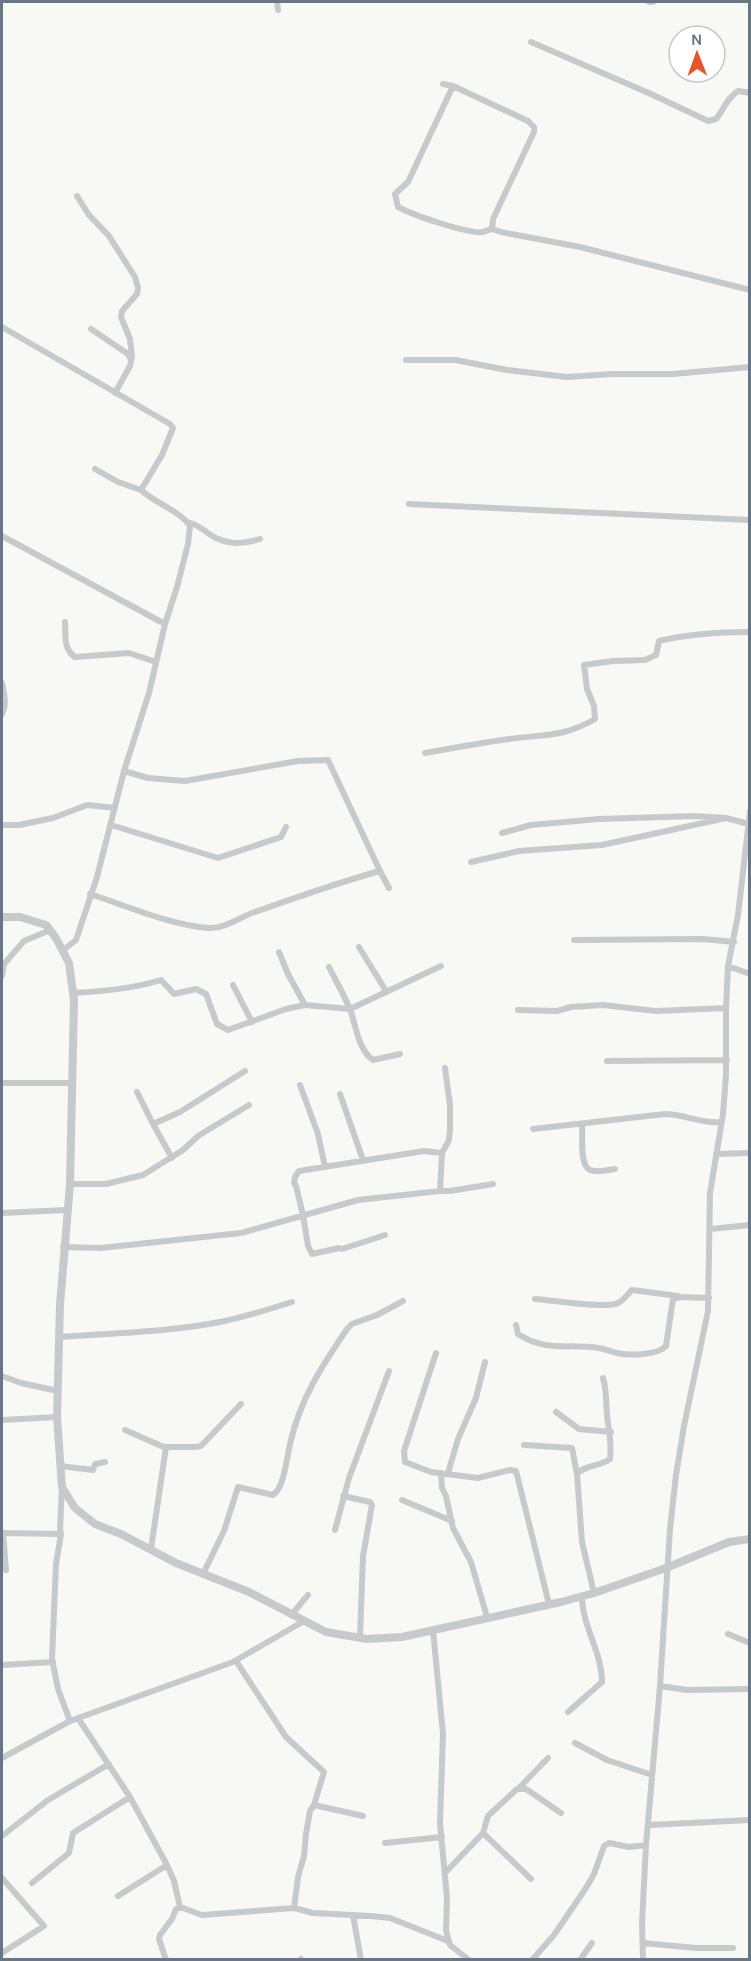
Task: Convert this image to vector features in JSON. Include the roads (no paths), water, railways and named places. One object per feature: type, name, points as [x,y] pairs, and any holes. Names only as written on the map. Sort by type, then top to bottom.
[{"type":"street","points":[[277,2],[278,10]]},
{"type":"street","points":[[531,42],[708,121],[716,120],[728,98],[738,91],[750,93]]},
{"type":"street","points":[[443,84],[453,86],[528,121],[534,128],[493,219],[492,229]]},
{"type":"street","points":[[453,86],[408,182],[395,194],[398,207],[410,214],[458,228],[484,232],[492,229],[580,247],[750,290]]},
{"type":"street","points":[[77,196],[89,215],[109,236],[135,277],[138,288],[137,294],[122,311],[121,317],[132,350],[131,361],[115,393]]},
{"type":"street","points":[[2,327],[160,417],[174,428],[162,455],[141,490]]},
{"type":"street","points":[[91,329],[128,354],[131,361]]},
{"type":"street","points":[[406,360],[455,360],[507,370],[567,377],[612,374],[672,375],[750,367]]},
{"type":"street","points":[[95,469],[118,482],[141,490],[152,500],[220,540],[230,544],[260,539]]},
{"type":"street","points":[[409,504],[750,520]]},
{"type":"street","points":[[62,951],[76,940],[97,877],[124,771],[149,693],[165,624],[177,587],[188,544],[190,526],[188,522]]},
{"type":"street","points":[[2,536],[165,624]]},
{"type":"street","points":[[65,622],[67,648],[69,653],[75,657],[129,653],[156,662]]},
{"type":"street","points":[[425,753],[510,739],[559,735],[581,727],[595,719],[594,706],[587,689],[584,665],[645,660],[656,655],[659,641],[670,638],[714,632],[750,632]]},
{"type":"street","points":[[2,683],[5,702],[2,714]]},
{"type":"street","points":[[124,771],[148,778],[185,781],[298,761],[328,760],[389,888]]},
{"type":"street","points":[[2,825],[19,825],[53,818],[87,805],[116,808]]},
{"type":"street","points":[[643,1959],[642,1923],[646,1845],[660,1686],[666,1568],[676,1475],[708,1311],[710,1193],[721,1122],[727,1060],[728,966],[734,942],[750,811]]},
{"type":"street","points":[[502,833],[531,825],[599,819],[695,816],[726,818],[749,824]]},
{"type":"street","points":[[471,862],[519,851],[602,845],[726,818]]},
{"type":"street","points":[[111,825],[218,858],[275,840],[281,837],[286,827]]},
{"type":"street","points":[[90,894],[189,926],[212,928],[336,883],[380,871]]},
{"type":"street","points":[[2,917],[20,917],[46,925],[48,931],[56,938],[69,963],[73,993],[70,1184],[63,1247],[57,1417],[62,1487],[61,1534],[56,1564],[53,1662],[58,1689],[70,1721]]},
{"type":"street","points":[[2,976],[4,964],[24,941],[48,931]]},
{"type":"street","points":[[574,940],[703,939],[734,942]]},
{"type":"street","points":[[359,947],[386,991]]},
{"type":"street","points":[[279,952],[305,1005]]},
{"type":"street","points":[[73,993],[111,991],[161,980],[174,994],[196,989],[206,994],[217,1024],[228,1030],[286,1009],[305,1005],[350,1009],[441,966]]},
{"type":"street","points":[[728,966],[750,975]]},
{"type":"street","points":[[329,967],[350,1009],[362,1046],[371,1059],[400,1054]]},
{"type":"street","points":[[233,984],[252,1022]]},
{"type":"street","points":[[518,1010],[557,1011],[603,1005],[656,1011],[726,1008]]},
{"type":"street","points":[[607,1061],[727,1060]]},
{"type":"street","points":[[440,1191],[442,1153],[449,1140],[450,1129],[450,1106],[445,1068]]},
{"type":"street","points":[[153,1124],[180,1112],[244,1071]]},
{"type":"street","points":[[2,1083],[72,1083]]},
{"type":"street","points":[[300,1085],[318,1134],[325,1167]]},
{"type":"street","points":[[137,1092],[171,1158]]},
{"type":"street","points":[[340,1094],[363,1160]]},
{"type":"street","points":[[70,1184],[106,1184],[131,1179],[155,1169],[192,1143],[198,1136],[249,1105]]},
{"type":"street","points":[[532,1129],[664,1114],[678,1115],[703,1122],[721,1122]]},
{"type":"street","points":[[582,1124],[583,1160],[586,1167],[590,1170],[615,1169]]},
{"type":"street","points":[[385,1235],[342,1249],[312,1254],[308,1246],[303,1215],[294,1183],[295,1176],[299,1171],[363,1160],[432,1151],[442,1153]]},
{"type":"street","points":[[716,1154],[750,1153]]},
{"type":"street","points":[[63,1247],[101,1248],[222,1236],[254,1230],[358,1200],[450,1191],[493,1184]]},
{"type":"street","points":[[2,1213],[66,1210]]},
{"type":"street","points":[[710,1228],[750,1225]]},
{"type":"street","points":[[535,1299],[614,1305],[632,1290],[680,1297],[709,1298]]},
{"type":"street","points":[[516,1325],[518,1334],[540,1345],[600,1348],[619,1354],[654,1353],[662,1351],[666,1346],[674,1299],[680,1297]]},
{"type":"street","points":[[203,1574],[224,1531],[238,1487],[273,1495],[280,1489],[291,1441],[305,1396],[347,1329],[352,1324],[377,1315],[403,1301]]},
{"type":"street","points":[[59,1337],[158,1330],[225,1321],[292,1302]]},
{"type":"street","points":[[436,1353],[403,1454],[405,1462],[430,1472],[478,1478],[510,1470],[516,1471],[549,1604]]},
{"type":"street","points":[[485,1362],[476,1398],[445,1473],[442,1488],[456,1534],[474,1570],[487,1617]]},
{"type":"street","points":[[335,1530],[343,1496],[389,1371]]},
{"type":"street","points":[[2,1376],[21,1383],[58,1391]]},
{"type":"street","points":[[577,1474],[585,1467],[608,1462],[611,1452],[607,1389],[603,1378]]},
{"type":"street","points":[[125,1430],[166,1448],[201,1446],[241,1404]]},
{"type":"street","points":[[556,1412],[579,1429],[611,1432]]},
{"type":"street","points":[[2,1420],[57,1417]]},
{"type":"street","points":[[524,1445],[572,1448],[577,1474],[582,1542],[594,1593]]},
{"type":"street","points":[[151,1549],[166,1448]]},
{"type":"street","points":[[60,1466],[93,1470],[95,1464],[105,1462]]},
{"type":"street","points":[[62,1487],[75,1508],[95,1524],[176,1563],[249,1592],[326,1632],[360,1638],[402,1636],[594,1593],[666,1568],[729,1542],[750,1539]]},
{"type":"street","points":[[343,1496],[370,1502],[372,1505],[363,1556],[360,1638]]},
{"type":"street","points":[[402,1500],[452,1521]]},
{"type":"street","points":[[6,1570],[2,1533],[61,1534]]},
{"type":"street","points":[[292,1614],[308,1595]]},
{"type":"street","points":[[568,1712],[602,1682],[601,1666],[590,1635],[582,1596]]},
{"type":"street","points":[[2,1758],[70,1721],[236,1661],[304,1621]]},
{"type":"street","points":[[433,1630],[443,1734],[440,1814],[447,1898],[446,1931],[450,1945],[460,1955],[469,1959]]},
{"type":"street","points":[[728,1634],[750,1643]]},
{"type":"street","points":[[236,1661],[286,1737],[323,1771],[314,1806],[310,1811],[294,1908]]},
{"type":"street","points":[[2,1665],[53,1662]]},
{"type":"street","points":[[660,1686],[687,1690],[750,1689]]},
{"type":"street","points":[[78,1718],[130,1797],[167,1865],[174,1881],[180,1907]]},
{"type":"street","points":[[575,1743],[606,1761],[652,1775]]},
{"type":"street","points":[[445,1873],[483,1833],[489,1816],[548,1758]]},
{"type":"street","points":[[2,1836],[48,1800],[109,1764]]},
{"type":"street","points":[[519,1788],[526,1789],[561,1813]]},
{"type":"street","points":[[32,1883],[69,1853],[73,1833],[130,1797]]},
{"type":"street","points":[[314,1806],[363,1816]]},
{"type":"street","points":[[649,1825],[750,1820]]},
{"type":"street","points":[[483,1833],[531,1880]]},
{"type":"street","points":[[385,1842],[442,1837]]},
{"type":"street","points":[[532,1959],[554,1935],[586,1888],[594,1874],[604,1846],[609,1843],[629,1846],[646,1845]]},
{"type":"street","points":[[118,1896],[167,1865]]},
{"type":"street","points":[[2,1878],[44,1926],[2,1953]]},
{"type":"street","points":[[180,1907],[202,1915],[294,1908],[313,1914],[338,1913],[390,1918],[448,1941]]},
{"type":"street","points":[[166,1959],[159,1939],[160,1935],[172,1919],[176,1909],[180,1907]]},
{"type":"street","points":[[353,1915],[361,1959]]},
{"type":"street","points":[[580,1959],[592,1943]]},
{"type":"street","points":[[643,1943],[696,1948],[733,1948]]}]
